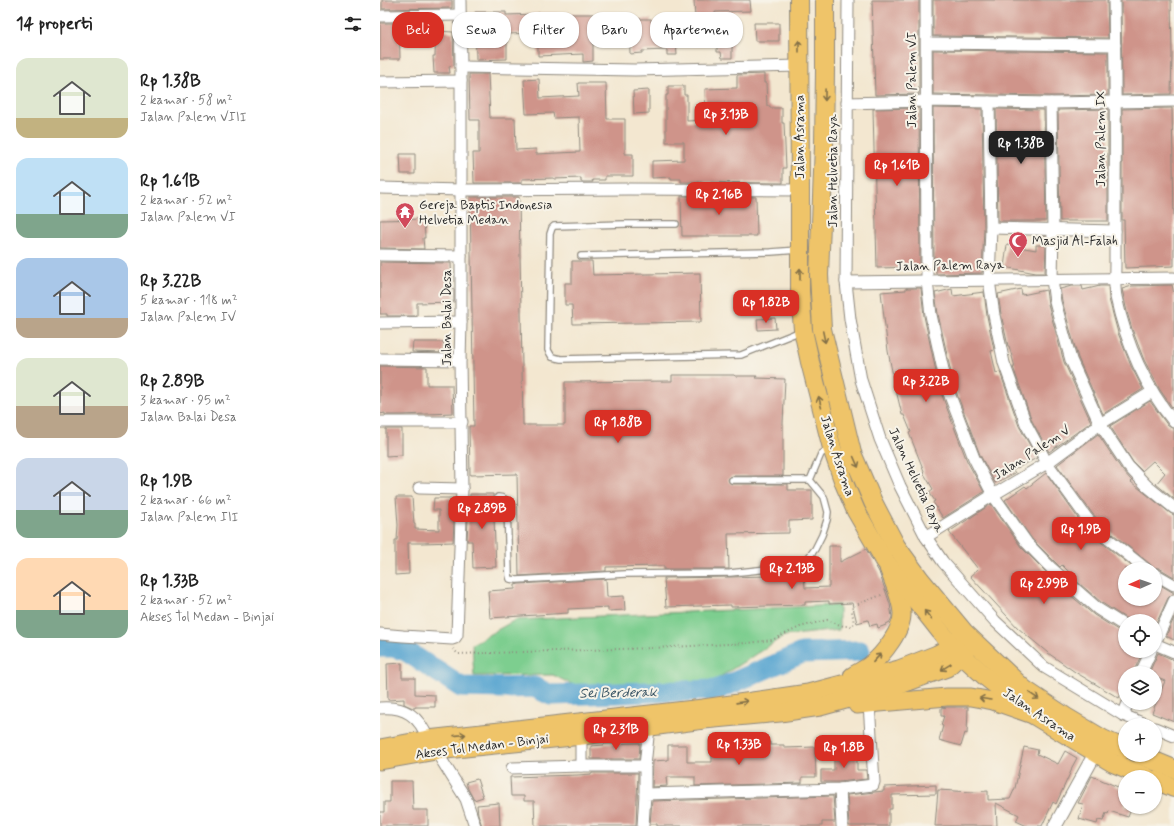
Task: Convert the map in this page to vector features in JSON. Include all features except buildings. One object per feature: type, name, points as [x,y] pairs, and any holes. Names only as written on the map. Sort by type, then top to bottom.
[{"type":"highway","name":"Jalan Asrama","points":[[799,0],[800,291],[803,330],[832,448],[844,483],[856,511],[885,561],[956,650],[987,678],[1035,716],[1113,763],[1130,770]]},
{"type":"highway","name":"Jalan Asrama","points":[[825,0],[825,130],[820,275],[822,329],[827,355],[852,453],[873,502],[896,546],[920,579],[970,637],[1024,689],[1078,725],[1118,746]]},
{"type":"highway","points":[[1157,762],[1174,769]]},
{"type":"highway","points":[[1162,783],[1174,788]]},
{"type":"main road","points":[[832,687],[870,665],[890,644],[899,628],[902,614],[900,600],[885,561]]},
{"type":"main road","name":"Akses Tol Medan - Binjai","points":[[581,728],[649,727],[780,713],[820,707],[900,686],[947,668],[956,650],[970,637]]},
{"type":"main road","name":"Akses Tol Medan - Binjai","points":[[380,748],[432,745],[581,728],[808,692],[899,669],[937,654],[956,650]]},
{"type":"main road","points":[[820,707],[947,697],[971,697],[993,701],[1035,716]]},
{"type":"main road","name":"Akses Tol Medan - Binjai","points":[[380,761],[432,745]]},
{"type":"street","name":"Jalan Balai Desa","points":[[460,0],[460,12]]},
{"type":"street","name":"Jalan Helvetia Raya","points":[[848,0],[846,282],[850,319],[861,380],[880,439],[900,486],[926,538],[943,562],[995,621],[1044,667],[1132,718]]},
{"type":"street","name":"Jalan Palem VI","points":[[926,0],[927,281],[931,315],[947,388],[974,458],[993,495],[1027,542],[1051,568],[1098,609],[1118,622]]},
{"type":"street","name":"Jalan Palem IX","points":[[1114,0],[1116,102],[1116,295],[1123,324],[1137,363],[1152,392],[1174,422]]},
{"type":"street","points":[[380,16],[452,15]]},
{"type":"street","points":[[927,43],[1115,45]]},
{"type":"street","name":"Jalan Balai Desa","points":[[442,638],[455,638],[457,635],[462,489],[460,360],[461,48]]},
{"type":"street","points":[[461,67],[635,70],[799,66]]},
{"type":"street","points":[[380,82],[461,82]]},
{"type":"street","points":[[847,103],[926,100],[1051,103],[1174,101]]},
{"type":"street","points":[[989,102],[991,228],[989,280],[994,315],[1004,363],[1026,424],[1048,463],[1086,517],[1098,530],[1137,562]]},
{"type":"street","points":[[1051,103],[1053,230],[1052,279],[1055,302],[1071,360],[1100,424],[1128,466],[1147,486],[1174,508]]},
{"type":"street","points":[[380,188],[461,190],[800,190]]},
{"type":"street","points":[[991,228],[1115,231]]},
{"type":"street","points":[[380,255],[461,256]]},
{"type":"street","name":"Jalan Palem Raya","points":[[846,282],[1174,278]]},
{"type":"street","points":[[380,323],[461,322]]},
{"type":"street","points":[[380,359],[460,360]]},
{"type":"street","name":"Jalan Palem V","points":[[926,538],[993,495],[1048,463],[1100,424],[1152,392]]},
{"type":"street","points":[[380,422],[462,422]]},
{"type":"street","points":[[419,488],[462,489]]},
{"type":"street","points":[[1162,578],[1174,584]]},
{"type":"street","points":[[1162,628],[1174,601]]},
{"type":"street","points":[[380,634],[442,638]]},
{"type":"street","points":[[1162,647],[1174,652]]},
{"type":"street","points":[[645,794],[840,789],[873,785],[869,704]]},
{"type":"street","points":[[380,708],[395,707],[409,713],[417,719],[466,799],[475,826]]},
{"type":"street","points":[[1123,714],[1125,710]]},
{"type":"street","points":[[643,826],[645,766],[649,727]]},
{"type":"street","points":[[581,728],[581,766]]},
{"type":"street","points":[[1162,731],[1174,736]]},
{"type":"street","points":[[1055,826],[1096,752]]},
{"type":"street","points":[[512,768],[645,766]]},
{"type":"street","points":[[840,789],[842,826]]},
{"type":"lane","points":[[676,224],[554,226],[552,228],[550,234],[548,350],[552,357],[562,359],[741,355],[803,330]]},
{"type":"lane","points":[[581,256],[771,252],[800,250]]},
{"type":"lane","points":[[810,480],[821,454],[832,448]]},
{"type":"lane","points":[[732,480],[810,480]]},
{"type":"lane","points":[[498,497],[505,499],[508,504],[510,579],[517,580],[625,574],[730,573],[796,566],[805,562],[815,549],[822,535],[828,512],[824,497],[810,480]]},
{"type":"path","points":[[442,638],[458,654],[652,648],[772,640],[800,627],[827,620],[843,626],[850,626],[854,621],[852,611],[854,606],[896,590]]},
{"type":"green space","points":[[839,605],[839,630],[784,636],[709,684],[575,686],[553,675],[474,676],[472,644],[515,620]]},
{"type":"waterway","name":"Sei Berderak","points":[[380,647],[393,647],[406,651],[461,687],[534,687],[551,695],[716,690],[802,653],[860,651]]},
{"type":"place","name":"Gereja Baptis Indonesia Helvetia Medan","points":[[405,229]]},
{"type":"place","name":"Masjid Al-Falah","points":[[1018,258]]}]
